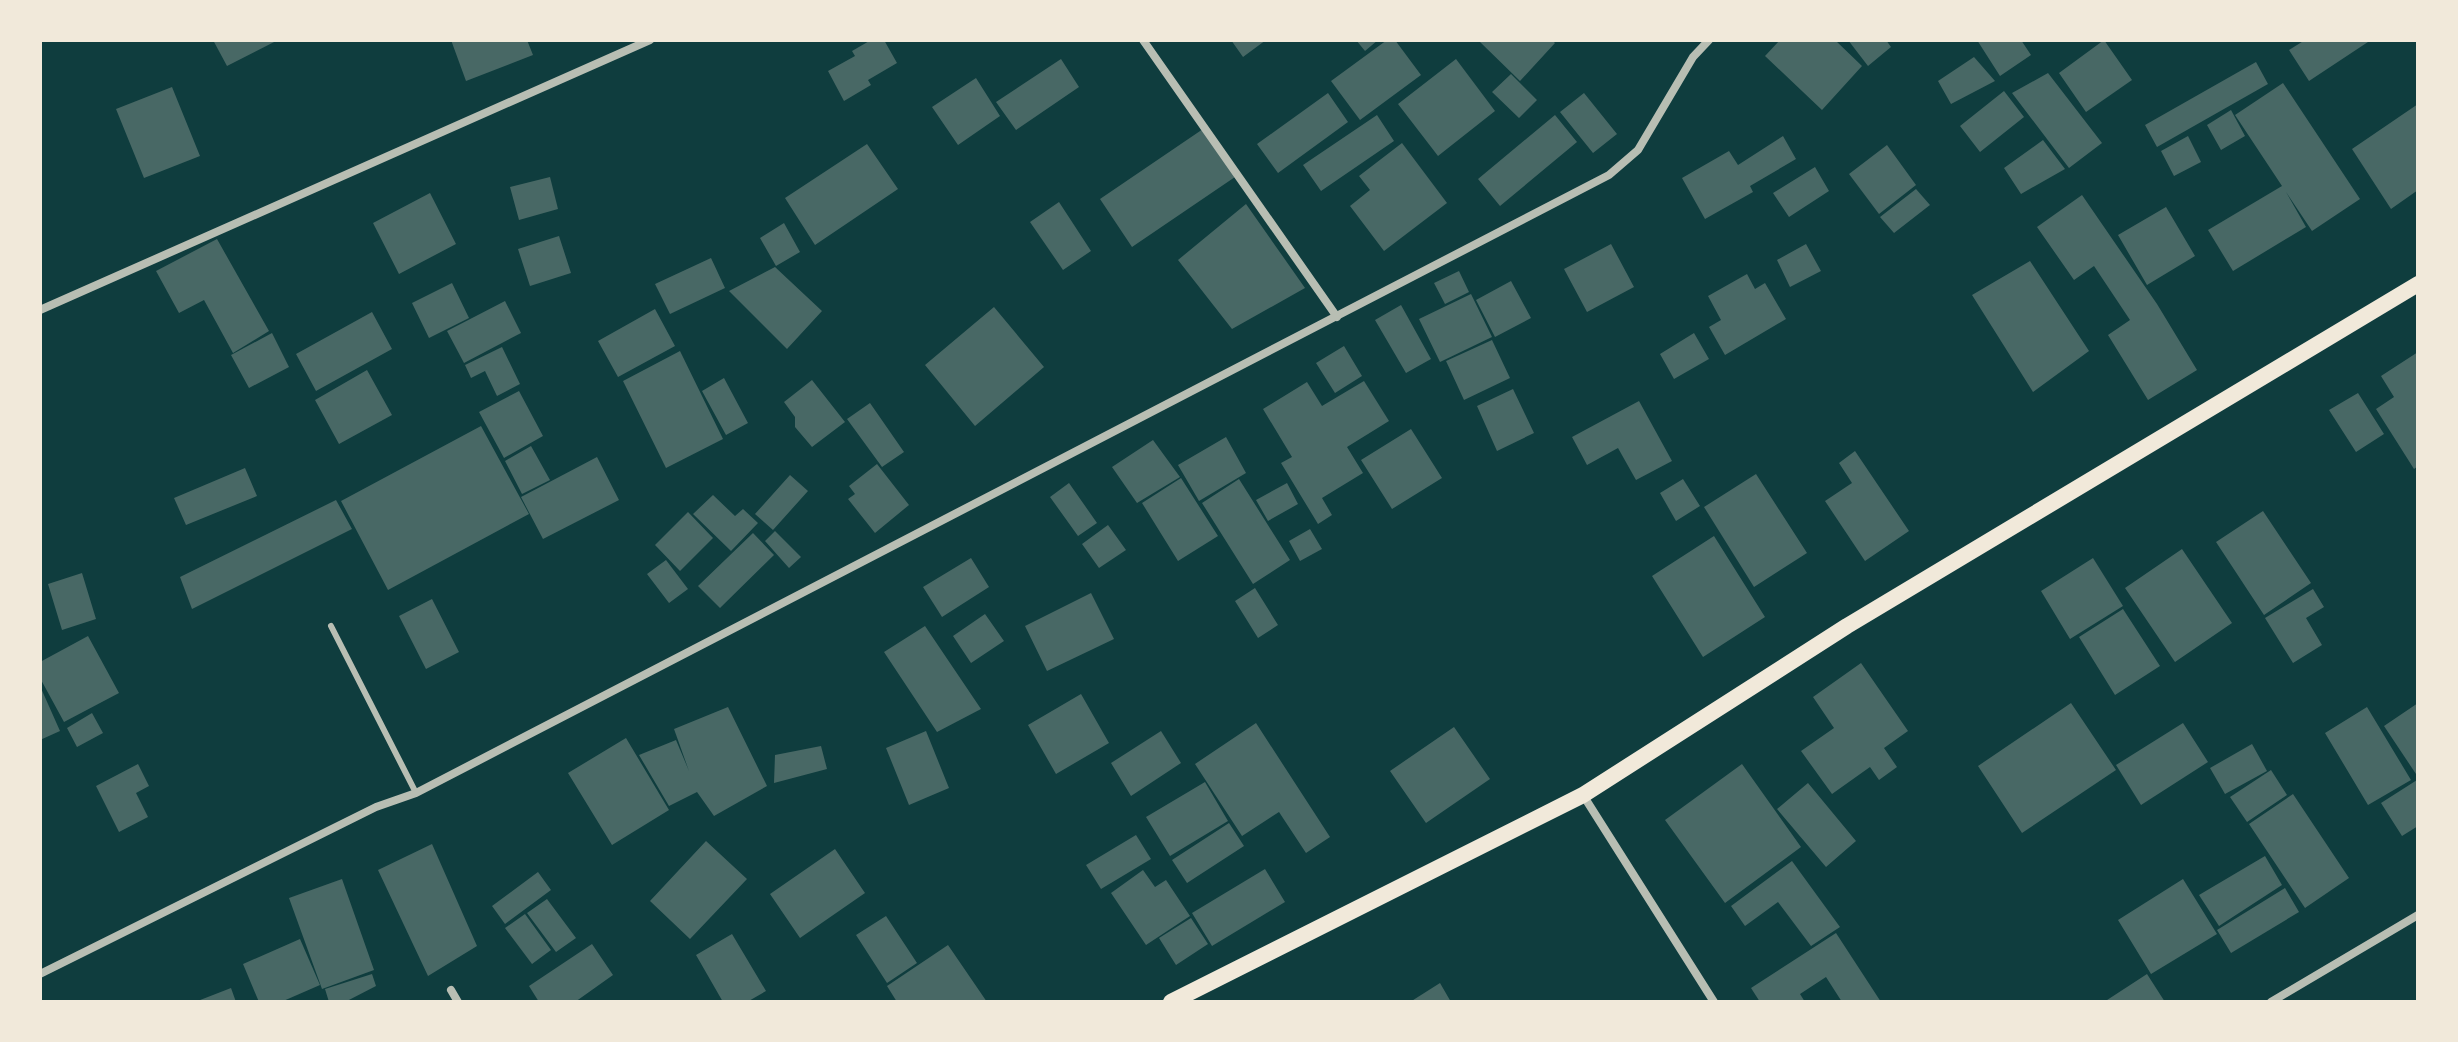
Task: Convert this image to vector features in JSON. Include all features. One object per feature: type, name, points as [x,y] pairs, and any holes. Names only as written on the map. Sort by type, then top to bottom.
[{"type":"main road","points":[[1171,1002],[1583,795],[1847,626],[2418,284]]},
{"type":"street","points":[[40,310],[650,40]]},
{"type":"street","points":[[1143,40],[1337,317]]},
{"type":"street","points":[[40,974],[376,807],[416,793],[1609,175],[1638,150],[1693,57],[1709,40]]},
{"type":"street","points":[[1583,795],[1714,1002]]},
{"type":"street","points":[[2271,1002],[2418,915]]},
{"type":"street","points":[[451,990],[458,1002]]},
{"type":"lane","points":[[331,626],[416,793]]},
{"type":"building","points":[[213,40],[278,40],[227,66]]},
{"type":"building","points":[[451,40],[527,40],[533,55],[466,81]]},
{"type":"building","points":[[871,40],[884,40],[897,63],[868,80],[871,85],[844,101],[828,71],[855,56],[852,51]]},
{"type":"building","points":[[1231,40],[1266,40],[1243,57]]},
{"type":"building","points":[[1356,40],[1378,40],[1365,51]]},
{"type":"building","points":[[1387,40],[1395,40],[1421,75],[1360,120],[1331,81]]},
{"type":"building","points":[[1481,40],[1552,40],[1555,43],[1520,81]]},
{"type":"building","points":[[1780,40],[1835,40],[1862,66],[1822,110],[1765,56]]},
{"type":"building","points":[[1848,40],[1886,40],[1891,47],[1868,66]]},
{"type":"building","points":[[1977,40],[2021,40],[2031,55],[2000,76]]},
{"type":"building","points":[[2104,40],[2132,80],[2086,112],[2059,73]]},
{"type":"building","points":[[2305,40],[2371,40],[2309,81],[2289,50]]},
{"type":"building","points":[[1974,57],[1995,81],[1951,104],[1938,81]]},
{"type":"building","points":[[1061,59],[1079,87],[1016,130],[996,102]]},
{"type":"building","points":[[1456,59],[1495,111],[1438,156],[1398,104]]},
{"type":"building","points":[[2256,62],[2268,84],[2157,147],[2145,125]]},
{"type":"building","points":[[2048,73],[2102,143],[2069,168],[2012,93]]},
{"type":"building","points":[[1511,74],[1537,100],[1519,118],[1492,92]]},
{"type":"building","points":[[976,78],[1000,116],[958,145],[932,107]]},
{"type":"building","points":[[2283,83],[2360,199],[2312,231],[2286,192],[2306,227],[2233,271],[2208,230],[2282,186],[2235,115]]},
{"type":"building","points":[[172,87],[200,156],[144,178],[116,109]]},
{"type":"building","points":[[2004,91],[2024,117],[1980,152],[1960,126]]},
{"type":"building","points":[[1328,93],[1348,122],[1278,173],[1257,144]]},
{"type":"building","points":[[1584,93],[1617,134],[1593,153],[1560,112]]},
{"type":"building","points":[[2418,104],[2418,190],[2391,209],[2352,149]]},
{"type":"building","points":[[2231,110],[2245,136],[2221,150],[2207,125]]},
{"type":"building","points":[[1377,115],[1394,141],[1321,191],[1303,165]]},
{"type":"building","points":[[1555,115],[1577,142],[1500,206],[1478,179]]},
{"type":"building","points":[[1203,129],[1235,177],[1132,247],[1100,199]]},
{"type":"building","points":[[1783,136],[1796,159],[1750,186],[1753,192],[1705,219],[1682,178],[1729,151],[1738,165]]},
{"type":"building","points":[[2188,136],[2201,162],[2174,176],[2161,151]]},
{"type":"building","points":[[2043,140],[2065,169],[2021,194],[2004,168]]},
{"type":"building","points":[[1402,143],[1447,203],[1384,251],[1350,206],[1370,190],[1359,176]]},
{"type":"building","points":[[867,144],[898,189],[815,245],[785,198]]},
{"type":"building","points":[[1887,145],[1916,185],[1879,214],[1849,174]]},
{"type":"building","points":[[1815,167],[1829,191],[1789,217],[1773,193]]},
{"type":"building","points":[[550,177],[558,209],[519,220],[510,187]]},
{"type":"building","points":[[1916,189],[1930,205],[1894,233],[1880,217]]},
{"type":"building","points":[[430,193],[456,244],[399,274],[373,223]]},
{"type":"building","points":[[2082,195],[2157,304],[2197,370],[2148,400],[2108,335],[2130,320],[2094,266],[2074,280],[2037,227]]},
{"type":"building","points":[[1059,202],[1091,251],[1063,270],[1030,222]]},
{"type":"building","points":[[1246,204],[1305,288],[1232,329],[1178,260]]},
{"type":"building","points":[[2166,207],[2195,256],[2147,285],[2118,235]]},
{"type":"building","points":[[784,223],[800,252],[776,266],[760,238]]},
{"type":"building","points":[[559,236],[571,273],[530,286],[518,249]]},
{"type":"building","points":[[217,239],[269,331],[233,353],[204,300],[179,313],[156,271]]},
{"type":"building","points":[[1611,244],[1634,287],[1587,312],[1564,269]]},
{"type":"building","points":[[1806,244],[1821,271],[1790,287],[1777,260]]},
{"type":"building","points":[[711,258],[725,288],[670,314],[655,284]]},
{"type":"building","points":[[2030,261],[2089,351],[2033,392],[1972,295]]},
{"type":"building","points":[[775,267],[822,311],[787,349],[729,291]]},
{"type":"building","points":[[1459,271],[1469,292],[1445,304],[1434,283]]},
{"type":"building","points":[[1747,274],[1755,289],[1765,283],[1786,319],[1725,355],[1709,327],[1721,320],[1708,296]]},
{"type":"building","points":[[1511,281],[1531,318],[1495,337],[1476,300]]},
{"type":"building","points":[[452,283],[469,318],[429,338],[412,303]]},
{"type":"building","points":[[1471,294],[1492,337],[1440,362],[1419,319]]},
{"type":"building","points":[[505,301],[521,333],[464,363],[447,331]]},
{"type":"building","points":[[1401,305],[1431,359],[1406,373],[1375,320]]},
{"type":"building","points":[[994,307],[1044,367],[975,426],[925,365]]},
{"type":"building","points":[[655,309],[675,346],[618,377],[598,341]]},
{"type":"building","points":[[372,312],[392,349],[316,391],[296,354]]},
{"type":"building","points":[[272,333],[289,367],[249,388],[231,355]]},
{"type":"building","points":[[1694,333],[1709,359],[1674,379],[1660,354]]},
{"type":"building","points":[[1492,340],[1510,378],[1464,400],[1446,361]]},
{"type":"building","points":[[1344,346],[1362,376],[1335,393],[1316,363]]},
{"type":"building","points":[[502,347],[520,384],[497,396],[485,371],[471,378],[465,365]]},
{"type":"building","points":[[680,351],[723,439],[666,468],[623,381]]},
{"type":"building","points":[[2418,352],[2418,466],[2414,469],[2376,409],[2394,397],[2381,376]]},
{"type":"building","points":[[367,370],[392,415],[339,444],[315,400]]},
{"type":"building","points":[[724,378],[748,423],[726,435],[702,391]]},
{"type":"building","points":[[812,380],[845,422],[812,447],[795,427],[795,417],[784,402]]},
{"type":"building","points":[[1364,381],[1389,421],[1347,447],[1363,473],[1322,498],[1332,515],[1318,524],[1281,463],[1292,457],[1263,409],[1307,382],[1322,406]]},
{"type":"building","points":[[1513,389],[1534,433],[1497,451],[1477,406]]},
{"type":"building","points":[[519,391],[543,436],[504,458],[479,412]]},
{"type":"building","points":[[2358,393],[2384,434],[2356,452],[2329,410]]},
{"type":"building","points":[[1639,401],[1672,461],[1636,480],[1618,448],[1587,465],[1572,437]]},
{"type":"building","points":[[870,403],[904,452],[882,467],[847,419]]},
{"type":"building","points":[[481,426],[529,514],[388,590],[341,501]]},
{"type":"building","points":[[1411,429],[1442,478],[1392,509],[1361,460]]},
{"type":"building","points":[[1226,437],[1246,473],[1199,501],[1178,465]]},
{"type":"building","points":[[1153,440],[1180,477],[1137,503],[1112,467]]},
{"type":"building","points":[[531,446],[550,480],[522,494],[505,461]]},
{"type":"building","points":[[1855,451],[1909,531],[1865,561],[1825,501],[1852,483],[1839,463]]},
{"type":"building","points":[[597,457],[619,500],[543,539],[521,497]]},
{"type":"building","points":[[877,464],[909,505],[875,533],[848,499],[855,494],[849,486]]},
{"type":"building","points":[[245,468],[257,496],[186,525],[174,498]]},
{"type":"building","points":[[1756,474],[1807,553],[1754,587],[1704,507]]},
{"type":"building","points":[[790,475],[808,491],[773,530],[755,514]]},
{"type":"building","points":[[1181,478],[1218,536],[1178,561],[1142,503]]},
{"type":"building","points":[[1239,479],[1290,560],[1253,584],[1202,503]]},
{"type":"building","points":[[1683,479],[1700,506],[1676,521],[1660,493]]},
{"type":"building","points":[[1069,483],[1097,523],[1078,536],[1050,497]]},
{"type":"building","points":[[1287,483],[1298,504],[1268,521],[1256,500]]},
{"type":"building","points":[[713,495],[735,516],[743,509],[758,523],[731,551],[693,514]]},
{"type":"building","points":[[336,500],[352,529],[192,609],[180,577]]},
{"type":"building","points":[[2263,511],[2311,583],[2264,615],[2216,542]]},
{"type":"building","points":[[688,512],[713,538],[680,571],[655,545]]},
{"type":"building","points":[[1108,525],[1126,550],[1099,568],[1082,544]]},
{"type":"building","points":[[1310,529],[1322,549],[1300,561],[1289,541]]},
{"type":"building","points":[[775,531],[801,557],[789,568],[765,541]]},
{"type":"building","points":[[753,533],[774,555],[720,608],[698,586]]},
{"type":"building","points":[[1714,536],[1765,617],[1703,657],[1652,576]]},
{"type":"building","points":[[2182,549],[2232,623],[2175,662],[2125,588]]},
{"type":"building","points":[[971,558],[989,587],[942,617],[923,587]]},
{"type":"building","points":[[2093,558],[2123,606],[2070,639],[2041,591]]},
{"type":"building","points":[[666,560],[688,589],[669,603],[647,574]]},
{"type":"building","points":[[82,573],[96,619],[62,630],[48,584]]},
{"type":"building","points":[[1255,588],[1278,625],[1258,638],[1235,601]]},
{"type":"building","points":[[2313,589],[2324,607],[2306,618],[2322,645],[2293,663],[2265,618]]},
{"type":"building","points":[[1091,593],[1114,639],[1047,671],[1025,626]]},
{"type":"building","points":[[432,599],[459,652],[426,669],[399,616]]},
{"type":"building","points":[[2123,609],[2160,666],[2115,695],[2079,637]]},
{"type":"building","points":[[985,614],[1004,641],[971,663],[953,636]]},
{"type":"building","points":[[925,626],[981,709],[937,732],[884,652]]},
{"type":"building","points":[[88,636],[119,693],[64,722],[40,678],[40,662]]},
{"type":"building","points":[[1861,663],[1908,731],[1884,748],[1897,767],[1879,780],[1870,767],[1832,794],[1801,751],[1834,728],[1813,697]]},
{"type":"building","points":[[40,686],[60,731],[40,740]]},
{"type":"building","points":[[1081,694],[1109,743],[1056,774],[1028,725]]},
{"type":"building","points":[[2071,703],[2116,770],[2022,833],[1978,766]]},
{"type":"building","points":[[2418,703],[2418,777],[2384,726]]},
{"type":"building","points":[[728,707],[767,786],[714,816],[697,792],[669,806],[639,755],[676,740],[689,771],[674,729]]},
{"type":"building","points":[[2367,707],[2411,780],[2368,805],[2325,733]]},
{"type":"building","points":[[92,713],[103,733],[77,747],[67,728]]},
{"type":"building","points":[[1256,723],[1330,837],[1306,853],[1279,812],[1242,836],[1195,764]]},
{"type":"building","points":[[2183,723],[2208,762],[2141,805],[2116,765]]},
{"type":"building","points":[[1454,727],[1490,779],[1426,823],[1390,771]]},
{"type":"building","points":[[926,731],[949,788],[909,805],[886,748]]},
{"type":"building","points":[[1161,731],[1181,763],[1131,796],[1111,763]]},
{"type":"building","points":[[626,738],[669,810],[612,845],[568,773]]},
{"type":"building","points":[[2252,744],[2267,771],[2225,794],[2210,768]]},
{"type":"building","points":[[821,746],[827,769],[774,783],[775,755]]},
{"type":"building","points":[[138,764],[149,786],[136,793],[148,817],[119,832],[96,786]]},
{"type":"building","points":[[1742,764],[1801,847],[1725,903],[1665,820]]},
{"type":"building","points":[[2271,770],[2287,795],[2247,822],[2230,797]]},
{"type":"building","points":[[2417,780],[2418,826],[2402,836],[2381,803]]},
{"type":"building","points":[[1205,782],[1228,821],[1170,856],[1146,817]]},
{"type":"building","points":[[1808,783],[1856,841],[1826,867],[1777,809]]},
{"type":"building","points":[[2293,794],[2349,878],[2305,908],[2249,824]]},
{"type":"building","points":[[1229,823],[1244,846],[1187,883],[1172,860]]},
{"type":"building","points":[[1136,835],[1151,859],[1101,889],[1086,865]]},
{"type":"building","points":[[706,841],[747,879],[690,939],[650,901]]},
{"type":"building","points":[[432,844],[477,946],[428,976],[378,870]]},
{"type":"building","points":[[835,849],[865,893],[800,938],[770,894]]},
{"type":"building","points":[[2265,856],[2282,885],[2219,926],[2199,895]]},
{"type":"building","points":[[1792,861],[1840,927],[1811,946],[1778,902],[1745,926],[1731,906]]},
{"type":"building","points":[[1265,869],[1285,902],[1212,946],[1192,913]]},
{"type":"building","points":[[1143,870],[1155,887],[1166,880],[1190,916],[1146,945],[1111,893]]},
{"type":"building","points":[[538,872],[551,890],[505,924],[492,906]]},
{"type":"building","points":[[342,879],[374,970],[322,989],[289,898]]},
{"type":"building","points":[[2183,879],[2217,934],[2151,974],[2118,920]]},
{"type":"building","points":[[2285,888],[2299,912],[2231,953],[2217,930]]},
{"type":"building","points":[[547,899],[576,938],[556,952],[527,913]]},
{"type":"building","points":[[525,914],[551,950],[532,964],[505,928]]},
{"type":"building","points":[[886,916],[917,963],[887,983],[856,935]]},
{"type":"building","points":[[1191,918],[1208,944],[1176,965],[1159,938]]},
{"type":"building","points":[[1836,933],[1881,1002],[1842,1002],[1826,977],[1800,994],[1805,1002],[1760,1002],[1751,988]]},
{"type":"building","points":[[732,934],[766,991],[747,1002],[723,1002],[696,955]]},
{"type":"building","points":[[300,939],[320,985],[281,1002],[259,1002],[243,964]]},
{"type":"building","points":[[592,944],[613,975],[575,1002],[539,1002],[529,986]]},
{"type":"building","points":[[948,945],[987,1002],[897,1002],[887,986]]},
{"type":"building","points":[[372,974],[376,986],[345,1002],[329,1002],[325,989]]},
{"type":"building","points":[[2147,974],[2165,1002],[2104,1002]]},
{"type":"building","points":[[1440,983],[1451,1002],[1410,1002]]},
{"type":"building","points":[[231,988],[236,1002],[195,1002]]}]
